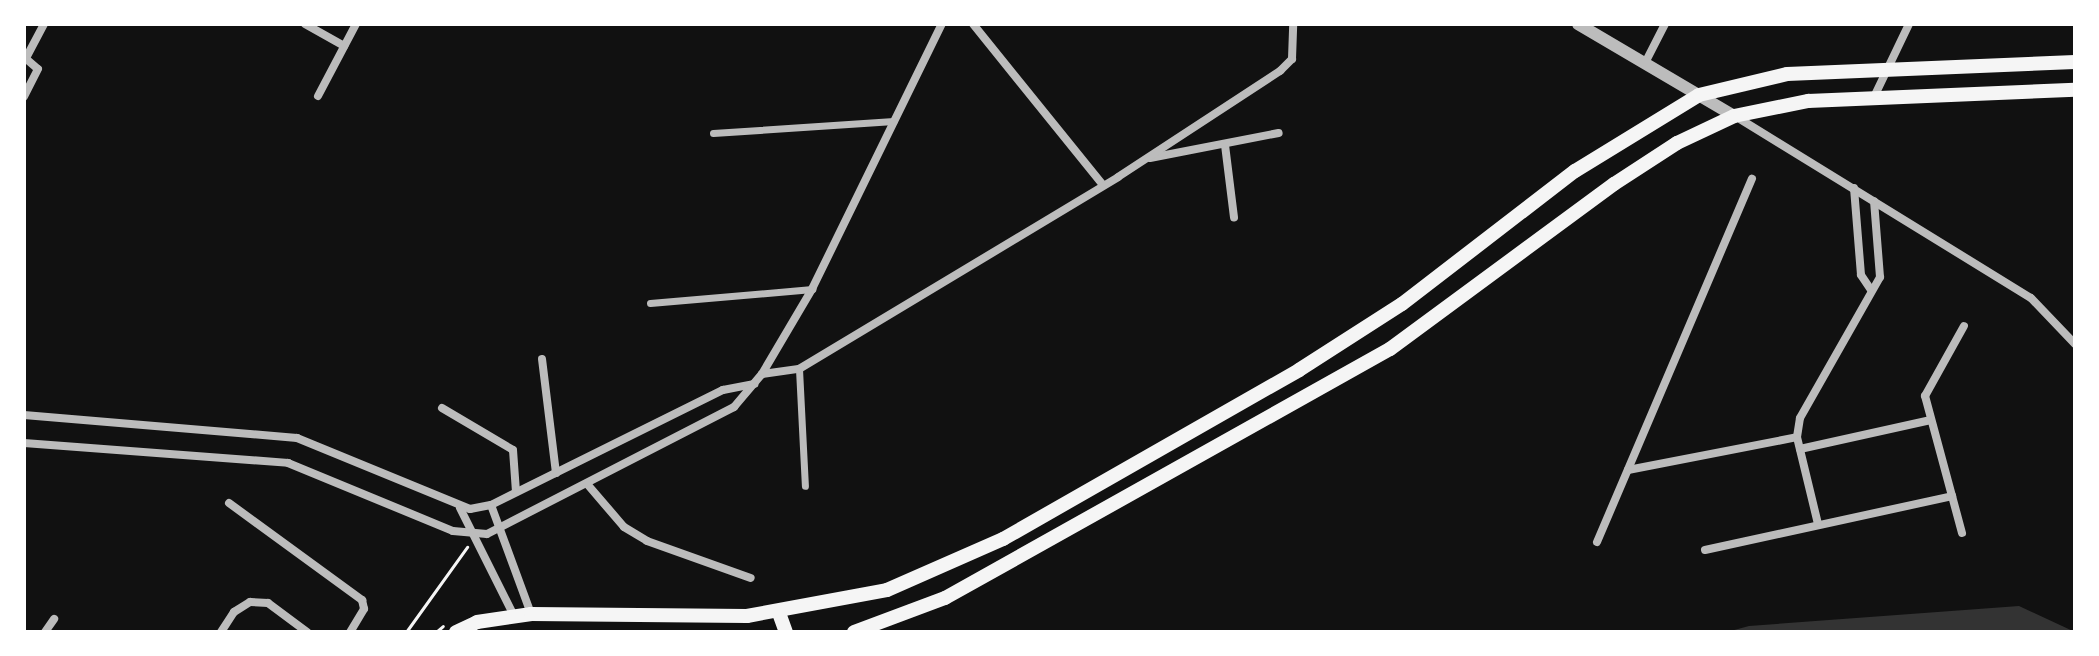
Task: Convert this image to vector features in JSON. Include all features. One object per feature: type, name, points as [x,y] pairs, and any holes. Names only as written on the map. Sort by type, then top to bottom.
[{"type":"main road","points":[[454,625],[531,614],[779,613],[853,600],[935,572],[1112,478],[1360,332],[1575,171],[1699,95],[1787,74],[2075,62]]},
{"type":"main road","points":[[854,632],[945,598],[1414,332],[1614,184],[1677,143],[1734,116],[1808,101],[2075,90]]},
{"type":"main road","points":[[779,613],[786,632]]},
{"type":"street","points":[[24,97],[38,69],[25,58],[44,24]]},
{"type":"street","points":[[305,24],[344,46]]},
{"type":"street","points":[[318,96],[356,24]]},
{"type":"street","points":[[24,443],[288,463],[474,535],[499,530],[734,407],[762,374],[812,289],[942,24]]},
{"type":"street","points":[[973,24],[1103,185]]},
{"type":"street","points":[[762,374],[799,369],[1146,159],[1280,71],[1292,59],[1293,24]]},
{"type":"street","points":[[1578,24],[1854,188],[2031,298],[2075,344]]},
{"type":"street","points":[[1645,63],[1665,24]]},
{"type":"street","points":[[1874,97],[1909,24]]},
{"type":"street","points":[[713,133],[894,121]]},
{"type":"street","points":[[1146,159],[1279,133]]},
{"type":"street","points":[[1225,145],[1234,217]]},
{"type":"street","points":[[1597,542],[1752,179]]},
{"type":"street","points":[[1854,188],[1861,275],[1871,290]]},
{"type":"street","points":[[1818,524],[1797,437],[1807,402],[1880,277],[1874,201]]},
{"type":"street","points":[[650,303],[812,289]]},
{"type":"street","points":[[1962,533],[1925,396],[1964,326]]},
{"type":"street","points":[[542,359],[556,473]]},
{"type":"street","points":[[799,369],[805,486]]},
{"type":"street","points":[[24,415],[297,438],[366,463],[460,508],[491,505],[723,390],[754,384]]},
{"type":"street","points":[[442,408],[513,450],[516,492]]},
{"type":"street","points":[[1800,449],[1931,420]]},
{"type":"street","points":[[1628,470],[1797,437]]},
{"type":"street","points":[[588,485],[624,527],[647,541],[751,578]]},
{"type":"street","points":[[1705,550],[1952,496]]},
{"type":"street","points":[[229,503],[362,600],[364,609],[350,632]]},
{"type":"street","points":[[491,505],[531,614]]},
{"type":"street","points":[[460,508],[515,618]]},
{"type":"street","points":[[221,632],[234,612],[250,602],[268,603],[307,632]]},
{"type":"street","points":[[45,632],[54,619]]},
{"type":"path","points":[[406,632],[474,535]]},
{"type":"path","points":[[436,632],[454,625]]},
{"type":"shaded area","points":[[2019,606],[2075,632],[1727,632],[1749,626]]}]
